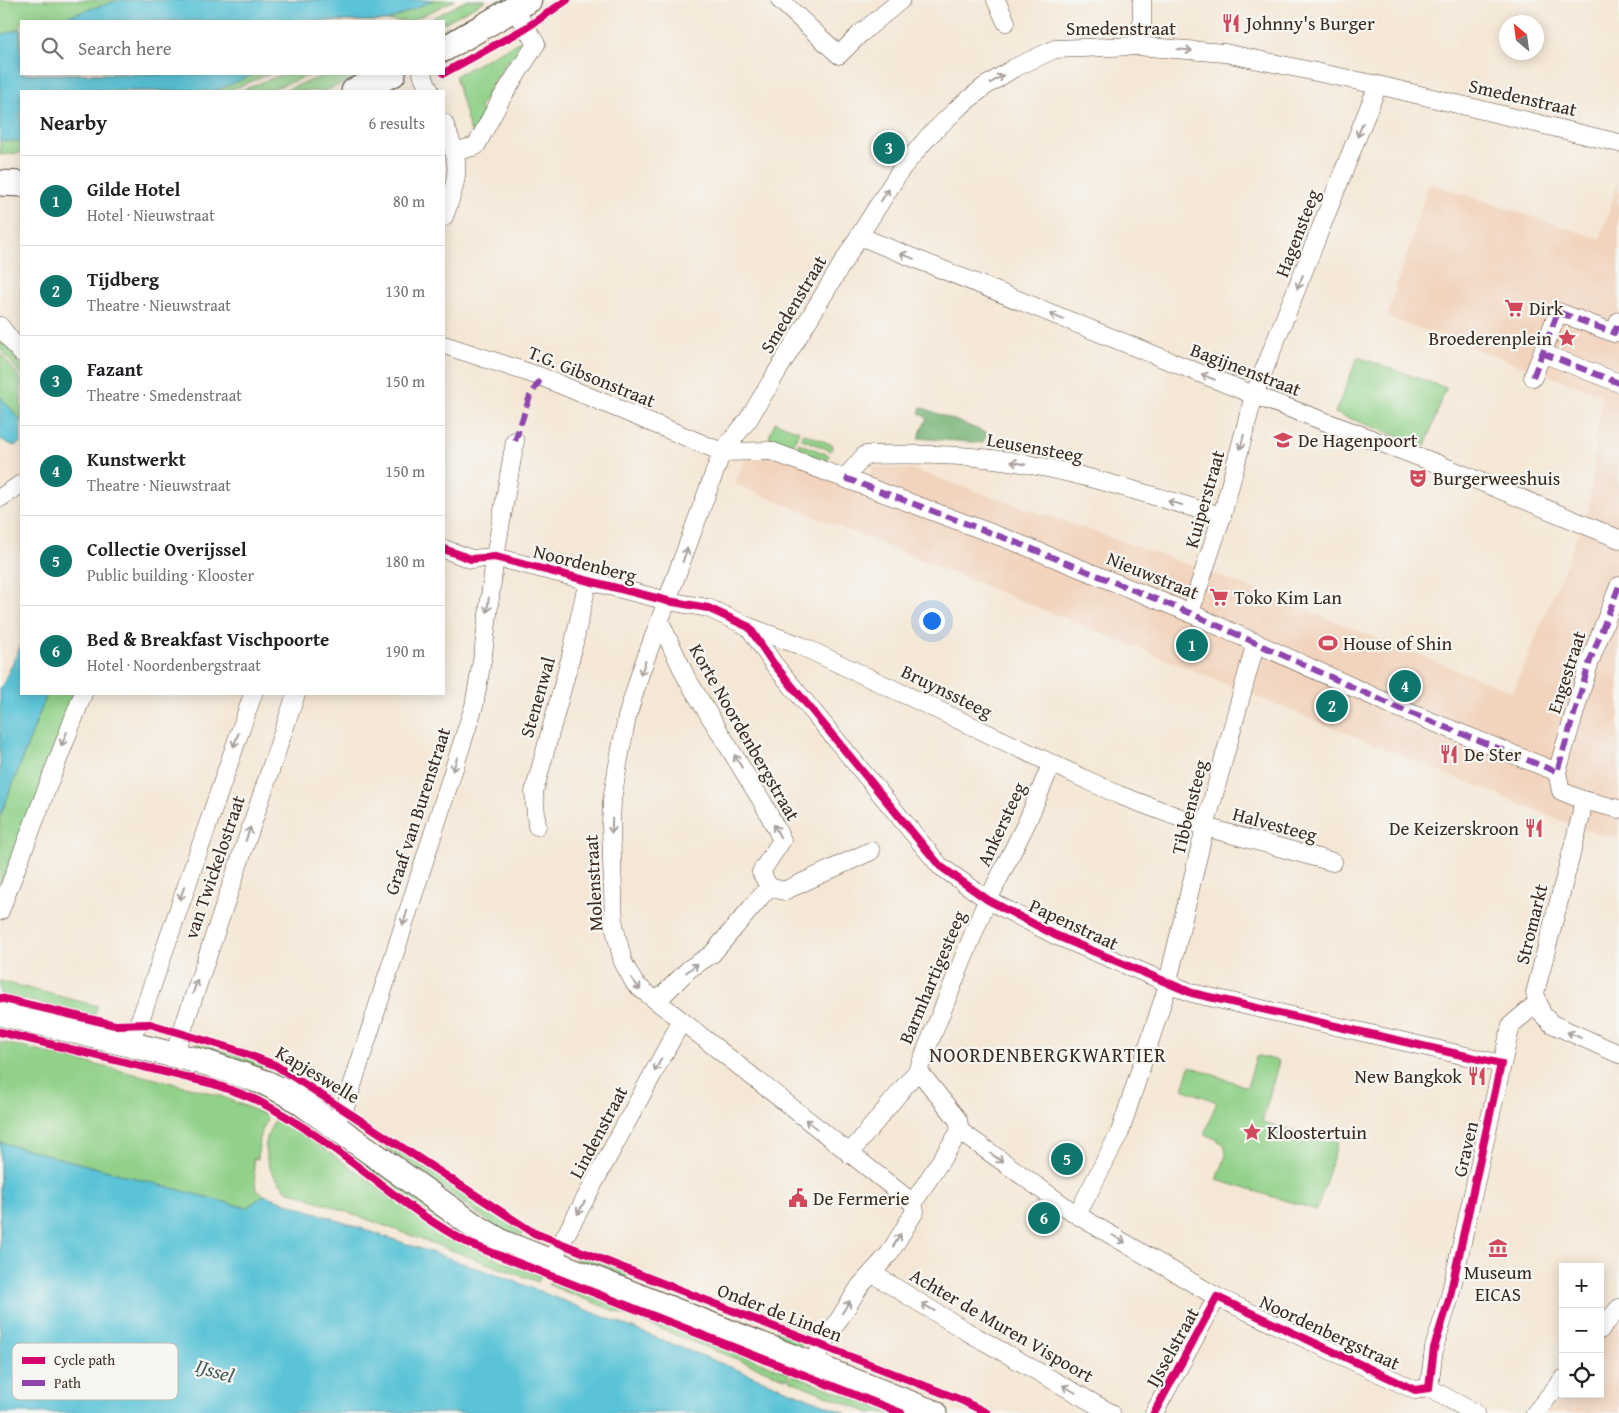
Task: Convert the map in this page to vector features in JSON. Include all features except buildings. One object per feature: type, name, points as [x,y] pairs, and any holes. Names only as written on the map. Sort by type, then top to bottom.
[{"type":"street","points":[[780,0],[839,56],[860,34],[901,0]]},
{"type":"street","points":[[996,0],[1006,22]]},
{"type":"street","points":[[1136,46],[1142,26],[1142,0]]},
{"type":"street","points":[[445,48],[522,5],[536,44],[501,99],[476,146],[454,152]]},
{"type":"street","name":"Smedenstraat","points":[[668,601],[722,452],[748,420],[902,168],[928,136],[984,87],[1027,61],[1055,49],[1136,46],[1225,53],[1378,85],[1619,143]]},
{"type":"street","points":[[356,90],[391,75]]},
{"type":"street","points":[[422,75],[430,90]]},
{"type":"street","name":"Hagensteeg","points":[[1254,395],[1378,85]]},
{"type":"street","points":[[445,126],[454,152],[457,179],[445,214]]},
{"type":"street","points":[[0,183],[20,184]]},
{"type":"street","name":"Bagijnenstraat","points":[[859,236],[1254,395],[1438,464],[1619,539]]},
{"type":"street","points":[[1533,377],[1558,312],[1614,333],[1619,321]]},
{"type":"street","points":[[0,326],[20,352]]},
{"type":"street","name":"T.G. Gibsonstraat","points":[[445,345],[542,377],[722,452]]},
{"type":"street","points":[[1542,353],[1619,383]]},
{"type":"street","name":"Kuiperstraat","points":[[1190,613],[1222,516],[1254,395]]},
{"type":"street","name":"Graaf van Burenstraat","points":[[332,1124],[345,1108],[474,706],[483,655],[495,557],[515,442]]},
{"type":"street","name":"Nieuwstraat","points":[[722,452],[771,451],[1015,542],[1190,613],[1404,710],[1557,772]]},
{"type":"street","name":"Leusensteeg","points":[[845,478],[865,455],[954,456],[1010,462],[1085,478],[1222,516]]},
{"type":"street","points":[[0,498],[20,485]]},
{"type":"street","name":"Noordenberg","points":[[445,549],[471,559],[495,557],[668,601]]},
{"type":"street","name":"Stenenwal","points":[[537,826],[534,792],[571,656],[588,580]]},
{"type":"street","name":"Engestraat","points":[[1557,772],[1590,661],[1619,586]]},
{"type":"street","name":"Molenstraat","points":[[668,601],[627,717],[612,800],[614,925],[623,962],[635,984],[913,1203]]},
{"type":"street","name":"Bruynssteeg","points":[[668,601],[708,608],[748,627],[799,645],[1051,765],[1119,795],[1205,827]]},
{"type":"street","name":"Korte Noordenbergstraat","points":[[660,622],[687,678],[763,803],[782,840],[761,872],[769,887]]},
{"type":"street","name":"Papenstraat","points":[[748,627],[773,663],[940,866],[988,900],[1055,935],[1168,985],[1192,993],[1502,1064]]},
{"type":"street","name":"Tibbensteeg","points":[[1077,1214],[1120,1132],[1168,985],[1205,827],[1256,642]]},
{"type":"street","points":[[0,911],[83,695]]},
{"type":"street","name":"van Twickelostraat","points":[[129,1044],[143,1012],[253,695]]},
{"type":"street","name":"van Twickelostraat","points":[[174,1055],[296,695]]},
{"type":"street","name":"Ankersteeg","points":[[988,900],[1051,765]]},
{"type":"street","points":[[1557,772],[1561,792],[1619,809]]},
{"type":"street","name":"Stromarkt","points":[[1537,1003],[1535,993],[1583,800]]},
{"type":"street","name":"Halvesteeg","points":[[1205,827],[1333,862]]},
{"type":"street","points":[[657,1001],[689,969],[712,954],[769,887],[784,891],[871,851]]},
{"type":"street","name":"Barmhartigesteeg","points":[[918,1070],[921,1058],[959,974],[988,900]]},
{"type":"street","points":[[1537,1003],[1542,1014],[1552,1024],[1619,1054]]},
{"type":"street","name":"Graven","points":[[1429,1388],[1434,1348],[1449,1300],[1511,1025],[1537,1003]]},
{"type":"street","name":"Kapjeswelle","points":[[0,1013],[228,1069],[266,1084],[292,1096],[489,1236],[551,1262]]},
{"type":"street","name":"Lindenstraat","points":[[551,1262],[681,1022]]},
{"type":"street","points":[[811,1364],[860,1286],[873,1274],[889,1254],[914,1211],[913,1203],[960,1132],[958,1120],[918,1070],[849,1154]]},
{"type":"street","name":"Noordenbergstraat","points":[[960,1132],[1077,1214],[1218,1297],[1415,1390],[1429,1388]]},
{"type":"street","name":"Onder de Linden","points":[[551,1262],[934,1413]]},
{"type":"street","name":"Achter de Muren Vispoort","points":[[873,1274],[966,1331],[1111,1413]]},
{"type":"street","name":"IJsselstraat","points":[[1154,1413],[1218,1297]]},
{"type":"street","points":[[1604,1325],[1619,1308]]},
{"type":"street","points":[[1534,1413],[1559,1384]]},
{"type":"street","points":[[1429,1388],[1475,1413]]},
{"type":"shaded area","points":[[1619,179],[1619,839],[1579,828],[735,484],[749,449],[868,484],[873,467],[912,469],[1207,571],[1513,692],[1589,508],[1602,395],[1387,317],[1429,183],[1600,239]]},
{"type":"shaded area","points":[[1619,1310],[1619,1413],[1542,1413],[1559,1391],[1559,1398],[1604,1398],[1604,1330]]},
{"type":"green space","points":[[0,0],[455,0],[413,20],[20,20],[20,75],[267,75],[230,90],[20,90],[20,153],[0,155]]},
{"type":"green space","points":[[468,0],[486,0],[445,22],[445,20],[436,20],[434,17]]},
{"type":"green space","points":[[499,0],[511,0],[445,36],[445,28]]},
{"type":"green space","points":[[524,39],[527,46],[516,61],[507,61],[480,106],[483,117],[474,132],[470,130],[455,76]]},
{"type":"green space","points":[[280,75],[310,75],[269,90],[243,90]]},
{"type":"green space","points":[[326,75],[364,75],[326,90],[285,90]]},
{"type":"green space","points":[[0,337],[20,363],[20,374],[0,348]]},
{"type":"green space","points":[[0,353],[20,378],[20,420],[0,396]]},
{"type":"green space","points":[[1358,357],[1446,388],[1425,446],[1335,413]]},
{"type":"green space","points":[[921,407],[987,433],[983,443],[918,438],[927,418],[919,413]]},
{"type":"green space","points":[[775,422],[799,431],[792,447],[769,437]]},
{"type":"green space","points":[[803,433],[833,445],[831,451],[800,438]]},
{"type":"green space","points":[[798,443],[829,455],[827,461],[796,449]]},
{"type":"green space","points":[[47,695],[80,695],[0,893],[0,817]]},
{"type":"green space","points":[[0,981],[98,1006],[94,1016],[0,994]]},
{"type":"green space","points":[[0,1022],[87,1043],[86,1049],[0,1029]]},
{"type":"green space","points":[[0,1042],[197,1089],[223,1097],[264,1114],[267,1119],[259,1138],[258,1159],[253,1159],[256,1189],[264,1195],[247,1208],[0,1142]]},
{"type":"green space","points":[[197,1043],[264,1063],[260,1070],[196,1048]]},
{"type":"green space","name":"Kloostertuin","points":[[1256,1057],[1279,1061],[1262,1122],[1338,1142],[1317,1210],[1217,1180],[1225,1157],[1225,1147],[1221,1142],[1204,1134],[1217,1102],[1183,1089],[1190,1066],[1247,1087]]},
{"type":"green space","points":[[177,1065],[253,1087],[312,1121],[308,1127],[253,1094],[174,1071]]},
{"type":"green space","points":[[278,1070],[330,1103],[331,1107],[274,1076]]},
{"type":"green space","points":[[278,1116],[449,1237],[482,1253],[541,1276],[538,1282],[287,1190],[273,1173],[266,1155],[268,1136]]},
{"type":"green space","points":[[359,1125],[362,1125],[523,1233],[520,1239],[505,1233],[358,1128]]},
{"type":"green space","points":[[324,1132],[493,1250],[470,1240],[404,1198],[320,1136]]},
{"type":"green space","points":[[575,1254],[629,1273],[626,1279],[575,1259]]},
{"type":"green space","points":[[551,1280],[789,1373],[787,1379],[549,1285]]},
{"type":"green space","points":[[775,1330],[804,1342],[797,1346],[778,1340]]},
{"type":"green space","points":[[792,1374],[890,1413],[870,1413],[789,1380]]},
{"type":"water","points":[[119,0],[434,0],[389,20],[56,20]]},
{"type":"water","points":[[20,29],[20,75],[253,75],[217,90],[20,90],[20,141],[0,141],[0,35]]},
{"type":"water","points":[[0,396],[20,420],[20,443],[14,446],[0,439]]},
{"type":"water","points":[[20,647],[20,695],[47,695],[0,817],[0,690]]},
{"type":"water","name":"IJssel","points":[[0,1142],[247,1208],[264,1195],[509,1279],[846,1413],[0,1413]]},
{"type":"marked path","points":[[1533,377],[1558,312],[1614,333],[1619,321]]},
{"type":"marked path","points":[[1542,353],[1619,383]]},
{"type":"marked path","points":[[515,441],[530,396],[542,377]]},
{"type":"marked path","points":[[845,478],[1015,542],[1190,613],[1403,710],[1557,772],[1590,661],[1619,586]]},
{"type":"cycle path","points":[[445,72],[526,28],[567,0]]},
{"type":"cycle path","points":[[445,549],[471,559],[495,557],[668,601],[708,608],[749,627],[773,663],[940,866],[988,900],[1055,935],[1192,993],[1501,1064],[1449,1300],[1434,1348],[1429,1388],[1415,1390],[1217,1297],[1154,1413]]},
{"type":"cycle path","points":[[0,998],[115,1025],[150,1024],[233,1049],[275,1065],[534,1233],[961,1400],[987,1413]]},
{"type":"cycle path","points":[[0,1032],[214,1084],[249,1097],[288,1117],[340,1153],[416,1211],[470,1244],[901,1413]]},
{"type":"place","name":"Johnny's Burger","points":[[1231,23]]},
{"type":"place","name":"Fazant","points":[[889,148]]},
{"type":"place","name":"Dirk","points":[[1514,308]]},
{"type":"place","name":"Broederenplein","points":[[1567,338]]},
{"type":"place","name":"De Hagenpoort","points":[[1283,440]]},
{"type":"place","name":"Burgerweeshuis","points":[[1418,478]]},
{"type":"place","name":"Toko Kim Lan","points":[[1219,597]]},
{"type":"place","name":"House of Shin","points":[[1328,643]]},
{"type":"place","name":"Gilde Hotel","points":[[1192,645]]},
{"type":"place","name":"Kunstwerkt","points":[[1405,686]]},
{"type":"place","name":"Tijdberg","points":[[1332,706]]},
{"type":"place","name":"De Ster","points":[[1449,754]]},
{"type":"place","name":"De Keizerskroon","points":[[1534,828]]},
{"type":"place","name":"New Bangkok","points":[[1477,1076]]},
{"type":"place","name":"Kloostertuin","points":[[1252,1132]]},
{"type":"place","name":"Collectie Overijssel","points":[[1067,1159]]},
{"type":"place","name":"De Fermerie","points":[[798,1198]]},
{"type":"place","name":"Bed & Breakfast Vischpoorte","points":[[1044,1218]]},
{"type":"place","name":"Museum EICAS","points":[[1498,1248]]},
{"type":"district","name":"NOORDENBERGKWARTIER","points":[[1048,1054]]}]
